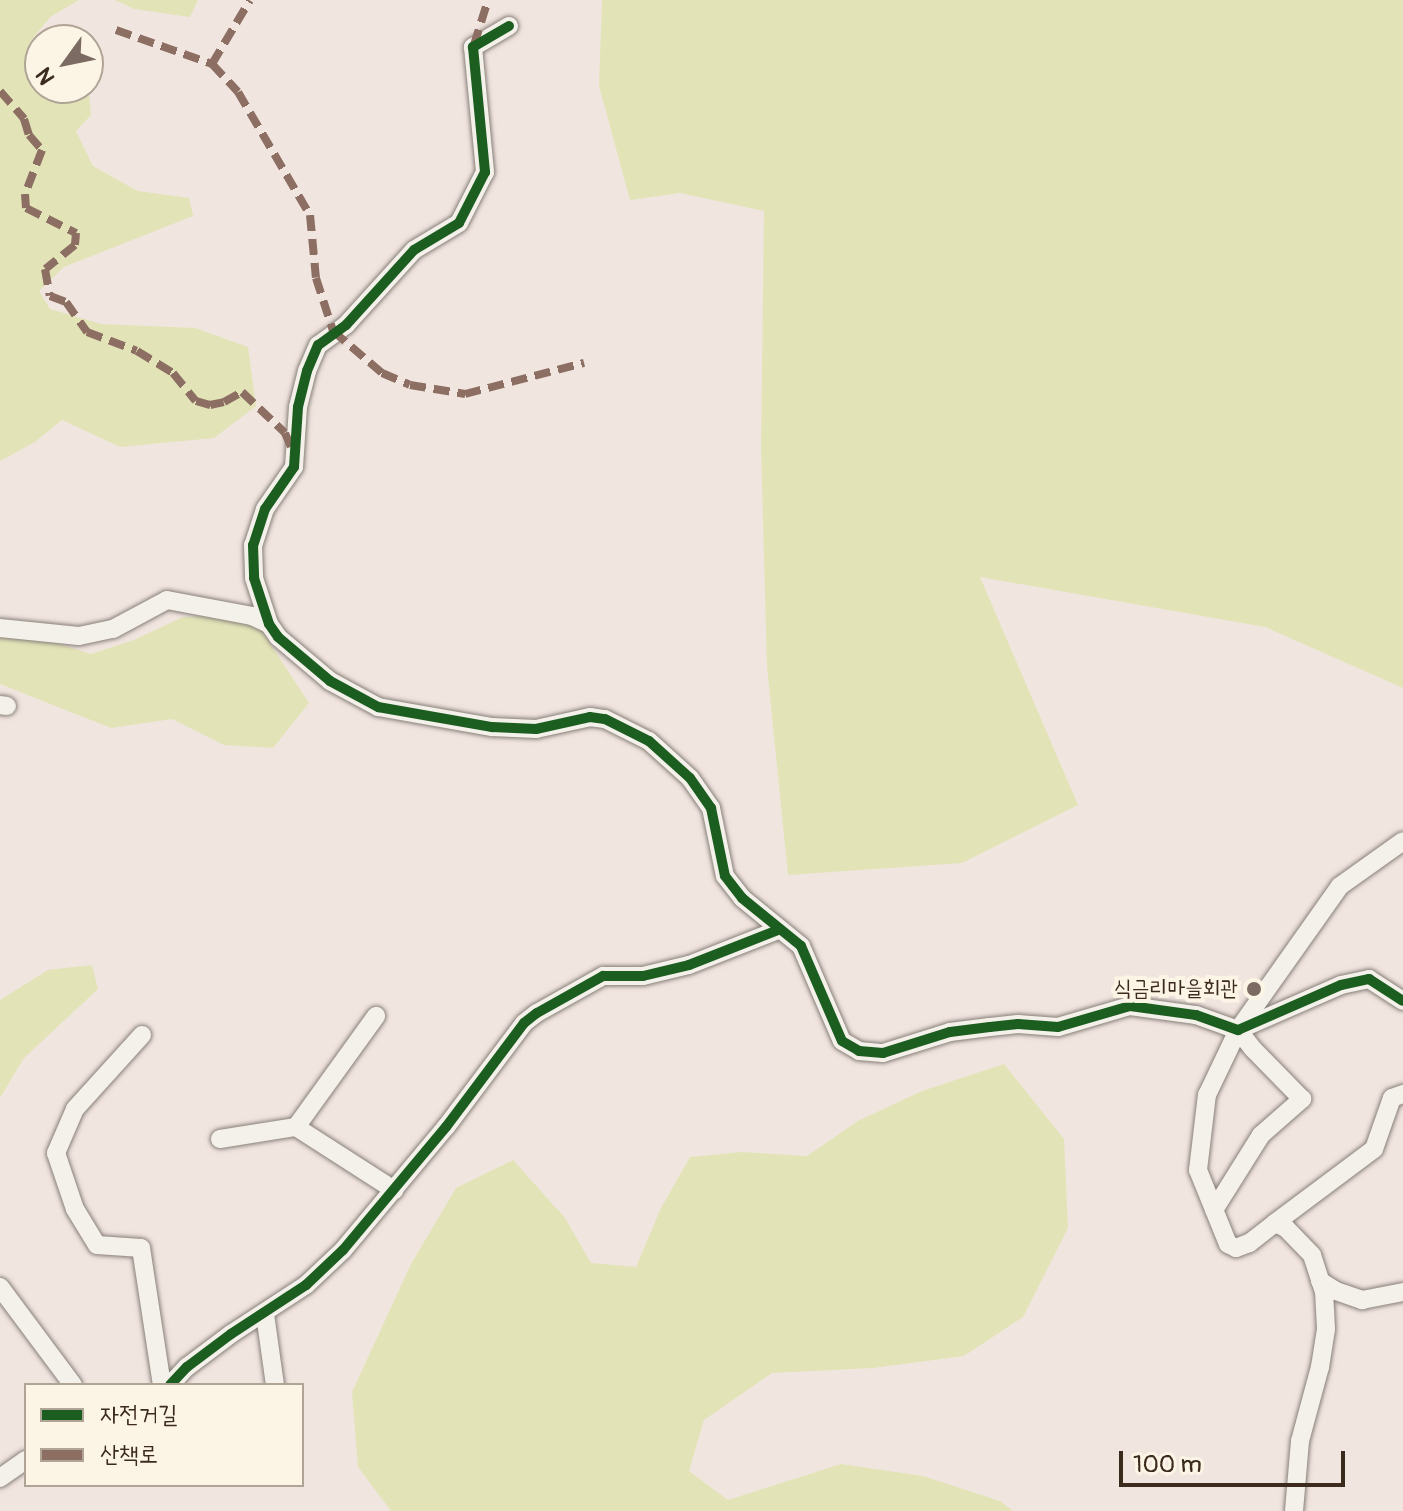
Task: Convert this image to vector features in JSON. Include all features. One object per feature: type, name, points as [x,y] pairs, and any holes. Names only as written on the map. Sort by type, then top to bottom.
[{"type":"street","points":[[269,624],[254,578],[253,545],[265,509],[294,467],[298,407],[307,371],[318,345],[333,331],[346,325],[414,250],[459,223],[485,172],[473,47],[509,26]]},
{"type":"street","points":[[0,628],[79,636],[113,629],[167,600],[240,613],[269,624],[330,681],[378,707],[492,727],[536,729],[590,717],[605,719],[649,741],[690,778],[711,808],[725,876],[742,898],[801,946],[842,1041],[859,1051],[883,1053],[950,1032],[990,1027],[1018,1024],[1058,1027],[1130,1006],[1196,1015],[1238,1030],[1302,1099],[1261,1135],[1214,1210]]},
{"type":"street","points":[[1403,841],[1340,886],[1238,1030],[1207,1095],[1198,1170],[1228,1244],[1236,1248],[1275,1223],[1374,1149],[1392,1098],[1403,1094]]},
{"type":"street","points":[[172,1383],[187,1367],[306,1285],[343,1250],[394,1190],[524,1023],[537,1013],[603,976],[643,976],[689,965],[778,930]]},
{"type":"street","points":[[1238,1030],[1328,990],[1369,979],[1403,1001]]},
{"type":"street","points":[[296,1127],[376,1016]]},
{"type":"street","points":[[142,1035],[75,1109],[56,1153],[75,1209],[97,1245],[141,1248],[162,1383]]},
{"type":"street","points":[[220,1139],[296,1127],[394,1190]]},
{"type":"street","points":[[1275,1223],[1286,1228],[1312,1255],[1320,1281],[1326,1329],[1320,1367],[1300,1441],[1294,1511]]},
{"type":"street","points":[[1320,1281],[1336,1291],[1362,1300],[1382,1299],[1403,1292]]},
{"type":"street","points":[[0,1287],[72,1383]]},
{"type":"street","points":[[265,1314],[275,1383]]},
{"type":"street","points":[[0,1478],[24,1461]]},
{"type":"green space","points":[[0,0],[79,0],[50,17],[44,24],[24,24],[24,104],[90,104],[91,115],[76,131],[93,166],[138,191],[189,198],[193,216],[64,267],[39,291],[50,309],[101,324],[195,328],[248,347],[256,406],[214,438],[120,447],[62,420],[35,442],[0,461]]},
{"type":"green space","points":[[115,0],[198,0],[190,17],[134,9]]},
{"type":"green space","points":[[602,0],[1403,0],[1403,688],[1265,627],[980,577],[1078,805],[962,863],[788,875],[767,667],[761,449],[764,211],[680,193],[630,200],[599,86]]},
{"type":"green space","points":[[233,615],[259,627],[309,703],[273,748],[224,745],[172,719],[111,728],[0,684],[0,625],[91,654],[134,640],[183,617]]},
{"type":"green space","points":[[92,965],[98,989],[24,1058],[0,1098],[0,1000],[48,970]]},
{"type":"green space","points":[[1004,1064],[1064,1139],[1068,1228],[1023,1317],[964,1356],[873,1368],[772,1373],[704,1420],[689,1471],[728,1500],[841,1464],[923,1476],[1000,1501],[1013,1511],[391,1511],[358,1467],[352,1392],[411,1264],[456,1188],[513,1160],[565,1218],[591,1263],[636,1267],[661,1208],[690,1157],[742,1152],[807,1156],[858,1121],[922,1091]]},
{"type":"marked path","points":[[212,64],[250,0]]},
{"type":"marked path","points":[[474,45],[488,0]]},
{"type":"marked path","points":[[116,30],[212,64],[238,92],[310,215],[316,278],[333,331],[382,373],[410,385],[465,394],[584,363]]},
{"type":"marked path","points":[[0,91],[24,119],[29,135],[42,150],[25,194],[26,208],[76,233],[75,245],[45,269],[50,296],[66,302],[87,332],[137,351],[173,373],[196,401],[210,405],[224,402],[242,392],[285,433],[291,447]]},
{"type":"cycle path","points":[[509,26],[473,47],[485,172],[459,223],[414,250],[346,325],[318,345],[307,371],[298,407],[294,467],[265,509],[253,545],[254,578],[269,624],[278,637],[330,681],[378,707],[492,727],[536,729],[590,717],[605,719],[649,741],[690,778],[711,808],[725,876],[742,898],[801,946],[842,1041],[859,1051],[883,1053],[950,1032],[990,1027],[1018,1024],[1058,1027],[1130,1006],[1196,1015],[1238,1030],[1341,985],[1369,979],[1403,1001]]},
{"type":"cycle path","points":[[172,1383],[187,1367],[231,1334],[306,1285],[343,1250],[446,1127],[524,1023],[537,1013],[603,976],[643,976],[689,965],[778,930]]},
{"type":"place","name":"식금리마을회관","points":[[1254,989]]}]
